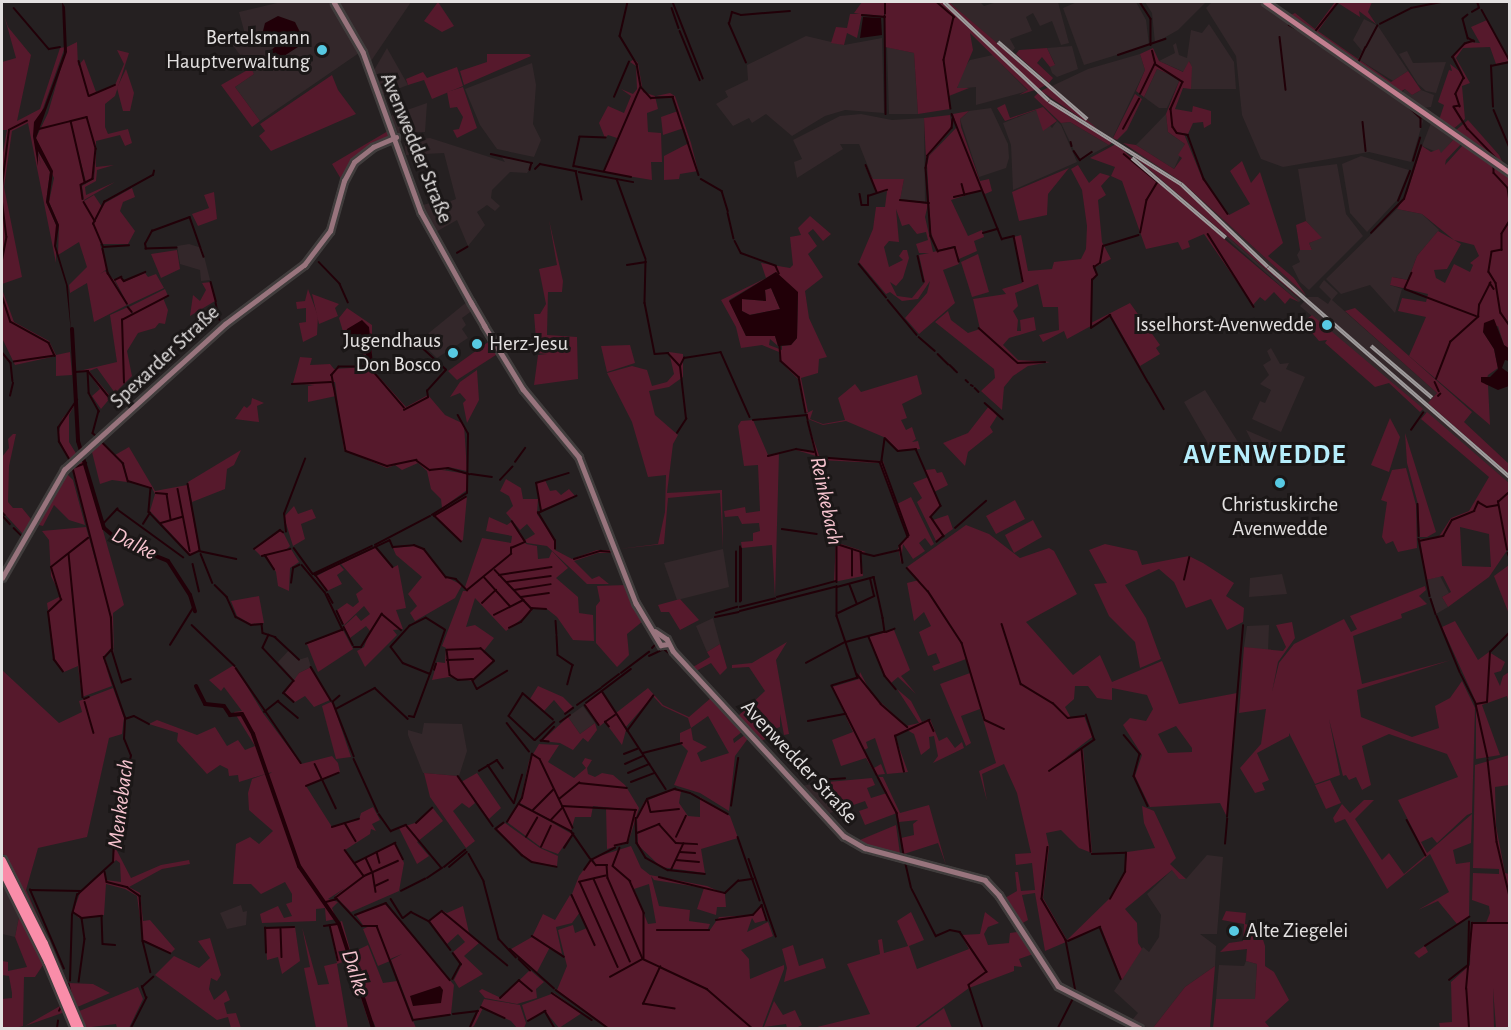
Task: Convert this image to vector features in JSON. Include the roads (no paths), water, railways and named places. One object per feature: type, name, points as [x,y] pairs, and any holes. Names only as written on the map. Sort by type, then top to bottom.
[{"type":"highway","points":[[2,860],[44,942],[80,1029]]},
{"type":"highway","points":[[2,871],[47,961],[75,1029]]},
{"type":"main road","points":[[333,2],[368,69]]},
{"type":"main road","points":[[1265,2],[1509,173]]},
{"type":"main road","name":"Avenwedder Straße","points":[[368,69],[396,139]]},
{"type":"main road","name":"Avenwedder Straße","points":[[368,69],[396,139],[417,206],[523,389],[583,463],[633,598],[655,631],[844,836],[873,850],[985,880],[995,889],[1058,986],[1140,1029]]},
{"type":"main road","points":[[388,140],[390,127]]},
{"type":"main road","points":[[351,167],[365,152],[388,140],[396,139]]},
{"type":"main road","points":[[351,167],[370,151],[396,139]]},
{"type":"main road","name":"Spexarder Straße","points":[[2,578],[70,464],[225,324],[314,255],[330,231],[351,167]]},
{"type":"waterway","name":"Reinkebach","points":[[628,2],[620,36],[637,64],[641,87],[651,98],[673,97],[699,175]]},
{"type":"waterway","points":[[673,2],[703,78]]},
{"type":"waterway","points":[[885,2],[885,14]]},
{"type":"waterway","points":[[937,2],[954,17],[944,60],[951,109]]},
{"type":"waterway","points":[[1140,2],[1151,19],[1151,45]]},
{"type":"waterway","points":[[1314,33],[1338,2]]},
{"type":"waterway","points":[[1380,24],[1411,8],[1443,2]]},
{"type":"waterway","points":[[1472,12],[1479,8],[1477,2]]},
{"type":"waterway","points":[[14,8],[49,49],[60,47]]},
{"type":"waterway","points":[[672,8],[679,28]]},
{"type":"waterway","points":[[1482,10],[1510,61]]},
{"type":"waterway","points":[[746,63],[729,24],[732,12],[741,15],[790,11]]},
{"type":"waterway","points":[[862,15],[885,17]]},
{"type":"waterway","points":[[1468,15],[1463,19],[1468,38],[1474,41],[1465,44],[1453,57],[1464,78],[1456,94],[1460,106],[1454,107],[1468,129],[1498,160]]},
{"type":"waterway","points":[[885,16],[886,114]]},
{"type":"waterway","points":[[1289,25],[1312,37]]},
{"type":"waterway","points":[[1366,47],[1377,26]]},
{"type":"waterway","points":[[680,31],[700,80]]},
{"type":"waterway","points":[[1280,37],[1286,90]]},
{"type":"waterway","points":[[1118,55],[1165,39]]},
{"type":"waterway","points":[[1358,63],[1365,48]]},
{"type":"waterway","points":[[1140,94],[1155,63],[1152,51]]},
{"type":"waterway","points":[[79,61],[89,96],[115,85]]},
{"type":"waterway","points":[[614,97],[629,62]]},
{"type":"waterway","points":[[1493,107],[1491,66],[1510,62]]},
{"type":"waterway","points":[[1155,64],[1183,82],[1171,109],[1173,127],[1177,133],[1188,135],[1204,179],[1228,214]]},
{"type":"waterway","points":[[604,171],[640,88]]},
{"type":"waterway","points":[[1123,129],[1139,99]]},
{"type":"waterway","points":[[1409,107],[1421,118],[1421,127]]},
{"type":"waterway","points":[[1494,110],[1510,148]]},
{"type":"waterway","points":[[952,114],[1002,239],[1014,236],[1023,281]]},
{"type":"waterway","points":[[71,121],[87,117],[96,149],[93,179],[81,185],[83,199]]},
{"type":"waterway","points":[[953,119],[952,128],[928,156],[926,168],[931,236],[938,251],[955,247],[959,261]]},
{"type":"waterway","points":[[2,186],[9,130],[27,121]]},
{"type":"waterway","points":[[39,129],[71,121],[85,182]]},
{"type":"waterway","points":[[1363,122],[1366,151]]},
{"type":"waterway","points":[[606,138],[580,137],[574,166],[631,177]]},
{"type":"waterway","points":[[1413,161],[1420,138]]},
{"type":"waterway","points":[[1071,142],[1072,146]]},
{"type":"waterway","points":[[1371,233],[1404,199],[1421,146]]},
{"type":"waterway","points":[[1074,151],[1080,160],[1092,152]]},
{"type":"waterway","points":[[491,154],[532,163],[530,170]]},
{"type":"waterway","points":[[1124,154],[1158,182],[1147,200],[1141,232]]},
{"type":"waterway","points":[[1483,157],[1501,170]]},
{"type":"waterway","points":[[535,169],[540,164],[576,171],[582,199]]},
{"type":"waterway","points":[[866,165],[877,192]]},
{"type":"waterway","points":[[1494,165],[1494,173],[1508,188],[1510,202]]},
{"type":"waterway","points":[[103,247],[93,224],[104,202],[153,175],[154,171]]},
{"type":"waterway","points":[[1398,201],[1410,171]]},
{"type":"waterway","points":[[579,172],[633,182]]},
{"type":"waterway","points":[[617,179],[646,259]]},
{"type":"waterway","name":"Reinkebach","points":[[701,179],[722,191],[728,211]]},
{"type":"waterway","points":[[962,184],[965,195]]},
{"type":"waterway","points":[[860,194],[862,205],[868,205],[868,196],[887,190]]},
{"type":"waterway","points":[[954,197],[980,191]]},
{"type":"waterway","points":[[2,198],[7,237],[2,263]]},
{"type":"waterway","points":[[900,200],[929,203]]},
{"type":"waterway","points":[[84,202],[95,221]]},
{"type":"waterway","name":"Reinkebach","points":[[728,213],[734,238]]},
{"type":"waterway","points":[[177,248],[146,249],[145,244],[152,231],[190,217],[204,257]]},
{"type":"waterway","points":[[1510,221],[1502,234],[1502,250],[1492,252],[1489,272],[1496,283],[1501,313],[1510,326]]},
{"type":"waterway","points":[[983,233],[997,229]]},
{"type":"waterway","points":[[1208,234],[1254,307]]},
{"type":"waterway","points":[[1091,328],[1092,280],[1097,275],[1094,267],[1100,263],[1103,246],[1138,235]]},
{"type":"waterway","name":"Reinkebach","points":[[735,241],[741,253],[776,266],[779,273]]},
{"type":"waterway","points":[[103,247],[129,245]]},
{"type":"waterway","points":[[457,253],[467,247]]},
{"type":"waterway","points":[[103,249],[108,273],[127,304]]},
{"type":"waterway","points":[[918,256],[924,281]]},
{"type":"waterway","points":[[646,261],[645,303],[655,354],[668,353],[680,366]]},
{"type":"waterway","points":[[319,262],[340,284],[348,302]]},
{"type":"waterway","points":[[627,265],[646,262]]},
{"type":"waterway","points":[[859,264],[886,297]]},
{"type":"waterway","points":[[115,280],[121,277],[124,281],[145,272]]},
{"type":"waterway","points":[[1412,273],[1405,289],[1476,316]]},
{"type":"waterway","points":[[211,282],[216,301]]},
{"type":"waterway","points":[[1436,379],[1450,342],[1478,317],[1479,305],[1490,283],[1494,289]]},
{"type":"waterway","points":[[2,295],[11,322],[49,343],[55,356],[14,362]]},
{"type":"waterway","points":[[124,383],[122,320],[168,296]]},
{"type":"waterway","points":[[888,300],[917,335]]},
{"type":"waterway","points":[[216,303],[220,320]]},
{"type":"waterway","points":[[237,312],[246,306]]},
{"type":"waterway","points":[[128,307],[132,312]]},
{"type":"waterway","points":[[1091,328],[1110,315],[1148,382]]},
{"type":"waterway","points":[[979,328],[1018,363],[1045,362]]},
{"type":"waterway","name":"Dalke","points":[[72,329],[78,441],[104,528],[118,540],[135,540],[141,550],[168,561],[190,595],[195,611]]},
{"type":"waterway","points":[[919,337],[935,351]]},
{"type":"waterway","points":[[404,410],[428,397],[427,391],[446,370],[412,339]]},
{"type":"waterway","name":"Reinkebach","points":[[780,346],[781,361],[799,377],[806,412]]},
{"type":"waterway","points":[[2,352],[11,363],[13,381]]},
{"type":"waterway","points":[[677,433],[686,419],[680,366],[684,358],[721,352],[750,417]]},
{"type":"waterway","points":[[938,354],[943,359]]},
{"type":"waterway","points":[[944,360],[948,364]]},
{"type":"waterway","points":[[950,365],[954,369]]},
{"type":"waterway","points":[[404,408],[369,367],[339,367],[332,375],[346,451],[387,466],[416,460],[430,470],[448,468],[469,474]]},
{"type":"waterway","points":[[88,371],[110,398]]},
{"type":"waterway","points":[[75,372],[88,371],[89,393],[99,411],[93,433],[97,437]]},
{"type":"waterway","points":[[292,384],[331,382]]},
{"type":"waterway","points":[[1435,382],[1439,391]]},
{"type":"waterway","points":[[10,396],[13,383]]},
{"type":"waterway","points":[[1149,383],[1164,409]]},
{"type":"waterway","name":"Menkebach","points":[[70,461],[59,442],[58,428],[77,400]]},
{"type":"waterway","points":[[985,403],[1003,419]]},
{"type":"waterway","points":[[1411,430],[1423,413]]},
{"type":"waterway","points":[[753,420],[807,415],[808,419]]},
{"type":"waterway","points":[[432,515],[467,493],[468,434],[458,416]]},
{"type":"waterway","name":"Reinkebach","points":[[808,421],[837,535],[837,582]]},
{"type":"waterway","points":[[885,438],[898,451],[916,449],[941,506],[931,517],[944,536],[937,542]]},
{"type":"waterway","points":[[885,439],[882,461],[909,535]]},
{"type":"waterway","points":[[100,440],[123,463],[128,481],[151,488],[149,512],[190,555],[199,551],[236,559]]},
{"type":"waterway","points":[[515,462],[525,448]]},
{"type":"waterway","points":[[768,456],[796,449],[814,452]]},
{"type":"waterway","points":[[817,457],[880,462],[908,537],[900,546],[903,563]]},
{"type":"waterway","points":[[286,532],[284,514],[305,459]]},
{"type":"waterway","points":[[73,468],[86,463]]},
{"type":"waterway","name":"Menkebach","points":[[70,981],[72,915],[77,895],[113,862],[115,820],[131,756],[124,739],[125,718],[104,658],[112,649],[111,618],[72,466]]},
{"type":"waterway","points":[[500,480],[512,467]]},
{"type":"waterway","points":[[541,511],[536,483],[569,473]]},
{"type":"waterway","points":[[471,474],[492,477]]},
{"type":"waterway","points":[[31,523],[56,479]]},
{"type":"waterway","points":[[188,484],[200,550]]},
{"type":"waterway","points":[[178,489],[190,551]]},
{"type":"waterway","points":[[156,493],[167,494],[171,520]]},
{"type":"waterway","points":[[1507,550],[1498,502],[1508,493]]},
{"type":"waterway","points":[[555,549],[555,541],[538,513],[576,496]]},
{"type":"waterway","points":[[461,542],[434,516],[466,497]]},
{"type":"waterway","points":[[955,528],[986,501]]},
{"type":"waterway","points":[[1419,541],[1443,536],[1452,520],[1474,511],[1478,502],[1487,507],[1498,505]]},
{"type":"waterway","points":[[1418,504],[1419,536]]},
{"type":"waterway","points":[[103,524],[117,509],[183,557]]},
{"type":"waterway","points":[[2,512],[5,515]]},
{"type":"waterway","points":[[143,524],[150,513]]},
{"type":"waterway","points":[[2,515],[10,524]]},
{"type":"waterway","points":[[375,545],[430,516]]},
{"type":"waterway","points":[[161,523],[182,517]]},
{"type":"waterway","points":[[390,540],[393,547],[414,545],[424,549],[446,577],[456,579],[467,590],[511,554],[511,548],[525,542],[512,522]]},
{"type":"waterway","points":[[14,528],[21,535]]},
{"type":"waterway","points":[[782,529],[817,534]]},
{"type":"waterway","points":[[254,549],[280,530],[283,532]]},
{"type":"waterway","points":[[63,672],[54,660],[48,612],[61,600],[51,567],[88,538]]},
{"type":"waterway","points":[[1419,539],[1430,596]]},
{"type":"waterway","points":[[327,591],[315,575],[388,541]]},
{"type":"waterway","points":[[837,544],[861,552],[862,573]]},
{"type":"waterway","points":[[294,548],[313,574],[372,546]]},
{"type":"waterway","points":[[376,547],[393,567]]},
{"type":"waterway","points":[[740,547],[740,602]]},
{"type":"waterway","points":[[262,556],[290,549]]},
{"type":"waterway","points":[[741,549],[741,601]]},
{"type":"waterway","points":[[852,550],[852,576]]},
{"type":"waterway","points":[[862,553],[874,556],[899,550]]},
{"type":"waterway","points":[[574,559],[601,551],[613,552]]},
{"type":"waterway","points":[[736,552],[736,602]]},
{"type":"waterway","points":[[1508,553],[1510,558]]},
{"type":"waterway","points":[[69,554],[83,697]]},
{"type":"waterway","points":[[201,554],[213,583]]},
{"type":"waterway","points":[[265,555],[274,569]]},
{"type":"waterway","points":[[1184,580],[1189,558]]},
{"type":"waterway","points":[[193,564],[199,591]]},
{"type":"waterway","points":[[291,583],[293,568],[299,565]]},
{"type":"waterway","points":[[302,565],[325,592],[343,630],[307,644]]},
{"type":"waterway","points":[[499,575],[551,567]]},
{"type":"waterway","points":[[907,568],[928,591],[962,643],[985,720],[1004,729]]},
{"type":"waterway","points":[[495,570],[531,608],[546,609]]},
{"type":"waterway","points":[[507,582],[551,576]]},
{"type":"waterway","points":[[484,577],[510,606]]},
{"type":"waterway","points":[[837,587],[874,577],[883,618],[885,632],[847,642]]},
{"type":"waterway","points":[[838,613],[874,596],[870,579]]},
{"type":"waterway","points":[[777,597],[836,581]]},
{"type":"waterway","points":[[514,590],[551,584]]},
{"type":"waterway","points":[[215,585],[227,597],[236,617],[251,625],[262,624],[263,633],[275,637],[299,659]]},
{"type":"waterway","points":[[850,585],[857,603]]},
{"type":"waterway","name":"Reinkebach","points":[[837,586],[837,616],[858,678],[832,686],[877,775]]},
{"type":"waterway","points":[[740,611],[835,587]]},
{"type":"waterway","points":[[482,603],[496,590]]},
{"type":"waterway","points":[[521,597],[549,593]]},
{"type":"waterway","points":[[328,594],[333,603]]},
{"type":"waterway","points":[[631,598],[644,621]]},
{"type":"waterway","points":[[740,607],[775,598]]},
{"type":"waterway","points":[[1431,599],[1436,614]]},
{"type":"waterway","points":[[494,615],[523,600]]},
{"type":"waterway","points":[[716,613],[737,607]]},
{"type":"waterway","points":[[170,645],[193,608]]},
{"type":"waterway","points":[[509,628],[521,622],[532,609]]},
{"type":"waterway","points":[[337,611],[343,624]]},
{"type":"waterway","points":[[715,617],[738,612]]},
{"type":"waterway","points":[[354,647],[361,647],[382,614],[401,630]]},
{"type":"waterway","points":[[1437,616],[1460,672]]},
{"type":"waterway","points":[[409,716],[414,717],[430,674],[445,630],[426,618],[410,626],[391,647],[403,663],[430,674]]},
{"type":"waterway","points":[[556,621],[557,634]]},
{"type":"waterway","points":[[1002,624],[1021,684],[1053,703],[1068,718],[1084,716]]},
{"type":"waterway","points":[[192,625],[235,666]]},
{"type":"waterway","points":[[1227,817],[1243,626]]},
{"type":"waterway","points":[[344,627],[353,645]]},
{"type":"waterway","points":[[886,632],[894,629]]},
{"type":"waterway","points":[[1491,651],[1510,632]]},
{"type":"waterway","points":[[269,635],[263,648],[294,681],[284,693],[294,702]]},
{"type":"waterway","points":[[557,636],[558,655],[573,665],[568,684]]},
{"type":"waterway","points":[[869,637],[885,676],[896,689]]},
{"type":"waterway","points":[[652,648],[658,642]]},
{"type":"waterway","points":[[806,663],[845,642]]},
{"type":"waterway","points":[[473,680],[494,661],[481,649],[447,650],[450,675],[458,680],[472,679],[477,689],[507,671]]},
{"type":"waterway","points":[[649,656],[664,649],[677,659]]},
{"type":"waterway","points":[[112,650],[122,682],[131,679]]},
{"type":"waterway","points":[[621,673],[649,652]]},
{"type":"waterway","points":[[1476,704],[1487,702],[1490,652]]},
{"type":"waterway","points":[[447,660],[473,659]]},
{"type":"waterway","points":[[434,670],[436,664]]},
{"type":"waterway","points":[[311,667],[331,700]]},
{"type":"waterway","points":[[236,668],[301,763]]},
{"type":"waterway","points":[[586,703],[631,669]]},
{"type":"waterway","points":[[602,687],[619,674]]},
{"type":"waterway","points":[[857,674],[881,704],[907,727]]},
{"type":"waterway","points":[[1461,674],[1476,704],[1488,758]]},
{"type":"waterway","name":"Dalke","points":[[196,686],[205,704],[224,706],[230,715],[242,714],[253,734],[299,866],[339,924],[373,1028]]},
{"type":"waterway","points":[[336,709],[375,688],[408,719]]},
{"type":"waterway","points":[[577,705],[601,688]]},
{"type":"waterway","points":[[602,691],[666,789]]},
{"type":"waterway","points":[[553,720],[523,694],[509,716],[535,740],[554,722]]},
{"type":"waterway","points":[[340,696],[333,702],[354,756]]},
{"type":"waterway","points":[[627,731],[653,696]]},
{"type":"waterway","points":[[84,699],[89,697]]},
{"type":"waterway","points":[[264,712],[278,701],[298,718]]},
{"type":"waterway","points":[[85,702],[94,733]]},
{"type":"waterway","points":[[585,705],[599,725]]},
{"type":"waterway","points":[[565,714],[573,708]]},
{"type":"waterway","points":[[808,721],[845,714]]},
{"type":"waterway","points":[[560,722],[570,715]]},
{"type":"waterway","points":[[609,727],[605,722],[615,715]]},
{"type":"waterway","points":[[1049,771],[1094,740],[1086,715]]},
{"type":"waterway","name":"Menkebach","points":[[125,719],[134,716],[149,724]]},
{"type":"waterway","points":[[904,772],[895,736],[929,720],[934,731]]},
{"type":"waterway","points":[[507,723],[529,751]]},
{"type":"waterway","points":[[549,742],[541,741],[554,727]]},
{"type":"waterway","points":[[1124,735],[1140,754],[1134,776],[1148,806]]},
{"type":"waterway","points":[[643,753],[682,743]]},
{"type":"waterway","points":[[624,754],[637,749]]},
{"type":"waterway","points":[[1082,749],[1091,852]]},
{"type":"waterway","points":[[532,754],[540,759],[573,828]]},
{"type":"waterway","points":[[507,822],[522,798],[532,754]]},
{"type":"waterway","points":[[625,764],[643,756]]},
{"type":"waterway","points":[[354,759],[378,812]]},
{"type":"waterway","points":[[731,806],[738,759]]},
{"type":"waterway","points":[[479,771],[497,760],[503,768]]},
{"type":"waterway","points":[[1488,760],[1497,842],[1510,897]]},
{"type":"waterway","points":[[315,764],[336,808]]},
{"type":"waterway","points":[[628,773],[649,764]]},
{"type":"waterway","points":[[488,765],[514,803],[522,775]]},
{"type":"waterway","points":[[306,786],[339,773]]},
{"type":"waterway","points":[[631,782],[654,773]]},
{"type":"waterway","points":[[782,773],[788,779]]},
{"type":"waterway","points":[[458,776],[493,826]]},
{"type":"waterway","name":"Reinkebach","points":[[878,777],[897,813],[904,855]]},
{"type":"waterway","points":[[819,780],[845,778]]},
{"type":"waterway","points":[[559,799],[579,783],[627,788]]},
{"type":"waterway","points":[[637,818],[647,799],[675,789],[690,793]]},
{"type":"waterway","points":[[533,810],[553,790]]},
{"type":"waterway","points":[[692,794],[728,814]]},
{"type":"waterway","points":[[648,801],[651,812],[679,809]]},
{"type":"waterway","points":[[519,804],[571,831],[590,858]]},
{"type":"waterway","points":[[562,806],[636,810],[628,843],[615,846]]},
{"type":"waterway","points":[[416,823],[432,808]]},
{"type":"waterway","points":[[551,820],[562,808]]},
{"type":"waterway","points":[[379,814],[391,831],[406,825],[441,867]]},
{"type":"waterway","points":[[676,837],[686,816]]},
{"type":"waterway","points":[[526,837],[537,818]]},
{"type":"waterway","points":[[636,818],[637,843],[646,858],[668,870],[705,874]]},
{"type":"waterway","points":[[332,827],[359,819]]},
{"type":"waterway","points":[[1225,844],[1227,819]]},
{"type":"waterway","points":[[1407,820],[1426,855]]},
{"type":"waterway","points":[[345,823],[356,841]]},
{"type":"waterway","points":[[504,823],[496,829],[522,855],[532,862],[557,867]]},
{"type":"waterway","points":[[637,833],[659,824],[676,843],[697,844]]},
{"type":"waterway","points":[[541,847],[551,826]]},
{"type":"waterway","points":[[564,848],[573,834]]},
{"type":"waterway","points":[[738,837],[760,900]]},
{"type":"waterway","points":[[355,863],[395,843],[403,859]]},
{"type":"waterway","points":[[671,870],[683,844]]},
{"type":"waterway","points":[[852,844],[859,847]]},
{"type":"waterway","points":[[1048,847],[1042,899],[1066,940],[1076,992]]},
{"type":"waterway","points":[[584,870],[591,860],[615,848]]},
{"type":"waterway","points":[[620,848],[613,866],[630,881],[644,913],[644,958]]},
{"type":"waterway","points":[[345,850],[364,876]]},
{"type":"waterway","points":[[444,867],[465,850]]},
{"type":"waterway","points":[[377,852],[380,863]]},
{"type":"waterway","points":[[449,867],[467,852]]},
{"type":"waterway","points":[[680,852],[695,853]]},
{"type":"waterway","points":[[1092,854],[1125,853]]},
{"type":"waterway","points":[[1110,899],[1125,872],[1126,853]]},
{"type":"waterway","points":[[469,854],[484,881]]},
{"type":"waterway","points":[[366,858],[372,871]]},
{"type":"waterway","points":[[591,859],[596,865],[607,865],[608,878],[643,959],[658,966]]},
{"type":"waterway","points":[[749,859],[776,936]]},
{"type":"waterway","points":[[676,860],[699,862]]},
{"type":"waterway","name":"Reinkebach","points":[[905,860],[911,887]]},
{"type":"waterway","points":[[335,898],[364,876],[398,861]]},
{"type":"waterway","points":[[427,878],[442,868]]},
{"type":"waterway","points":[[105,872],[107,882],[127,887],[140,896],[143,941],[151,972]]},
{"type":"waterway","points":[[373,873],[376,892]]},
{"type":"waterway","points":[[606,876],[580,882],[618,967]]},
{"type":"waterway","points":[[659,877],[725,893],[738,881],[753,879]]},
{"type":"waterway","points":[[401,891],[425,879]]},
{"type":"waterway","points":[[594,879],[630,961]]},
{"type":"waterway","points":[[375,886],[388,880]]},
{"type":"waterway","points":[[484,882],[499,939],[516,957]]},
{"type":"waterway","name":"Reinkebach","points":[[912,889],[936,936],[950,930],[960,932],[987,972],[969,985],[983,1028]]},
{"type":"waterway","points":[[64,969],[30,890],[81,891]]},
{"type":"waterway","points":[[572,895],[595,945]]},
{"type":"waterway","points":[[326,902],[337,899],[362,926],[377,926],[413,1020],[450,1015]]},
{"type":"waterway","points":[[391,899],[403,918],[411,912],[429,921],[451,950]]},
{"type":"waterway","points":[[355,915],[386,903],[450,980]]},
{"type":"waterway","points":[[716,920],[753,915],[762,905],[767,920]]},
{"type":"waterway","points":[[429,921],[442,911],[507,965]]},
{"type":"waterway","points":[[73,912],[82,918],[85,939],[79,982]]},
{"type":"waterway","points":[[82,918],[102,916],[103,944],[115,945]]},
{"type":"waterway","points":[[1425,946],[1469,917]]},
{"type":"waterway","points":[[1449,980],[1468,965],[1469,922]]},
{"type":"waterway","points":[[1469,1028],[1466,989],[1472,923],[1510,923]]},
{"type":"waterway","points":[[324,926],[339,924]]},
{"type":"waterway","points":[[330,925],[338,960]]},
{"type":"waterway","points":[[266,953],[265,928],[294,927]]},
{"type":"waterway","points":[[1068,941],[1100,927],[1121,979]]},
{"type":"waterway","points":[[281,929],[282,957]]},
{"type":"waterway","points":[[657,930],[709,930]]},
{"type":"waterway","points":[[532,936],[564,957]]},
{"type":"waterway","points":[[1025,939],[1029,946]]},
{"type":"waterway","points":[[144,941],[170,953]]},
{"type":"waterway","points":[[510,949],[554,988]]},
{"type":"waterway","points":[[453,953],[461,964],[453,979]]},
{"type":"waterway","points":[[519,959],[530,970]]},
{"type":"waterway","points":[[610,977],[642,959]]},
{"type":"waterway","points":[[675,1009],[643,1004],[660,967],[707,989],[752,1028]]},
{"type":"waterway","points":[[131,1028],[146,998],[142,987],[153,977]]},
{"type":"waterway","points":[[500,998],[519,980],[532,991]]},
{"type":"waterway","name":"Menkebach","points":[[69,984],[71,993]]},
{"type":"waterway","points":[[556,990],[608,1028]]},
{"type":"waterway","points":[[1061,990],[1115,1018]]},
{"type":"waterway","points":[[552,993],[592,1020]]},
{"type":"waterway","points":[[1058,1028],[1074,997]]},
{"type":"waterway","name":"Menkebach","points":[[59,1011],[62,1005]]},
{"type":"waterway","points":[[481,1007],[505,1018]]},
{"type":"waterway","points":[[453,1014],[478,1011],[470,1028]]},
{"type":"waterway","points":[[528,1021],[545,1011],[555,1028]]},
{"type":"waterway","name":"Menkebach","points":[[57,1028],[58,1021]]},
{"type":"railway","points":[[944,2],[1049,101],[1181,184],[1268,267],[1510,477]]},
{"type":"railway","points":[[998,42],[1087,119]]},
{"type":"railway","points":[[1132,158],[1226,238]]},
{"type":"railway","points":[[1371,346],[1432,398]]},
{"type":"place","name":"Bertelsmann Hauptverwaltung","points":[[322,50]]},
{"type":"place","name":"Isselhorst-Avenwedde","points":[[1327,325]]},
{"type":"place","name":"Herz-Jesu","points":[[477,344]]},
{"type":"place","name":"Jugendhaus Don Bosco","points":[[453,353]]},
{"type":"place","name":"Christuskirche Avenwedde","points":[[1280,483]]},
{"type":"place","name":"Alte Ziegelei","points":[[1234,931]]},
{"type":"district","name":"AVENWEDDE","points":[[1265,455]]}]
